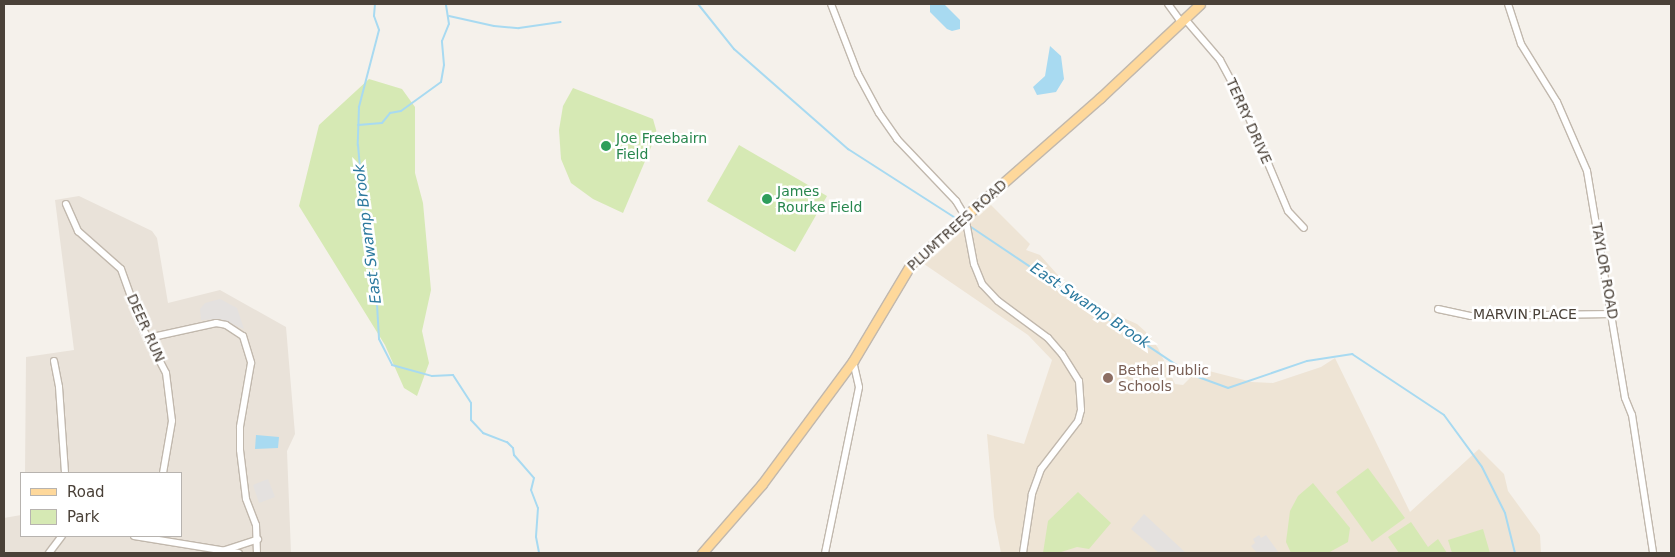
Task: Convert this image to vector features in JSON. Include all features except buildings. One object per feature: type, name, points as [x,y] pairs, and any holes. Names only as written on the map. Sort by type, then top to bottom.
[{"type":"main road","name":"PLUMTREES ROAD","points":[[702,553],[762,484],[853,361],[903,275],[950,228],[965,217],[1200,4]]},
{"type":"street","points":[[831,4],[858,74],[879,114],[897,139],[956,201],[965,217],[970,244],[982,284],[998,302],[1048,338],[1073,370],[1082,390],[1078,421],[1046,462],[1036,482],[1023,553]]},
{"type":"street","name":"TERRY DRIVE","points":[[1168,4],[1220,60],[1241,99],[1288,211],[1304,228]]},
{"type":"street","name":"TAYLOR ROAD","points":[[1508,4],[1521,44],[1557,102],[1587,171],[1626,398],[1634,424],[1653,553]]},
{"type":"street","name":"DEER RUN","points":[[66,204],[78,231],[121,269],[148,338],[166,373],[171,393],[172,421],[163,472]]},
{"type":"street","name":"MARVIN PLACE","points":[[1438,309],[1471,316],[1612,314]]},
{"type":"street","points":[[148,338],[216,322],[235,329],[243,336],[251,363],[240,428],[240,450],[246,499],[258,538],[257,553]]},
{"type":"street","points":[[54,361],[59,387],[65,472]]},
{"type":"street","points":[[825,553],[859,387],[853,361]]},
{"type":"street","points":[[49,553],[61,537]]},
{"type":"street","points":[[153,538],[239,553]]},
{"type":"street","points":[[221,551],[258,538]]},
{"type":"shaded area","points":[[79,196],[152,231],[157,238],[168,303],[220,290],[286,327],[295,434],[287,451],[291,553],[4,553],[4,518],[20,515],[20,537],[182,537],[182,472],[25,472],[26,357],[74,350],[55,200]]},
{"type":"shaded area","name":"Bethel Public Schools","points":[[988,202],[1030,244],[1026,250],[1040,255],[1064,282],[1097,306],[1137,324],[1147,333],[1158,348],[1175,384],[1183,385],[1194,374],[1209,371],[1252,382],[1273,383],[1321,367],[1335,358],[1410,512],[1479,449],[1504,474],[1508,491],[1540,535],[1541,553],[1001,553],[994,517],[987,434],[1024,444],[1052,360],[1028,335],[924,264]]},
{"type":"shaded area","points":[[220,299],[237,308],[244,329],[220,319],[201,320],[200,309],[205,303]]},
{"type":"shaded area","points":[[268,479],[275,497],[259,503],[253,485]]},
{"type":"shaded area","points":[[1144,514],[1186,553],[1159,553],[1131,529]]},
{"type":"shaded area","points":[[1259,535],[1261,538],[1266,535],[1279,553],[1257,553],[1251,546],[1255,543],[1253,539]]},
{"type":"green space","points":[[369,79],[402,89],[415,107],[415,173],[423,203],[431,290],[422,331],[429,363],[417,396],[404,388],[385,345],[299,206],[319,125]]},
{"type":"green space","name":"Joe Freebairn Field","points":[[573,88],[653,119],[657,133],[623,213],[593,199],[571,183],[561,159],[559,130],[563,106]]},
{"type":"green space","name":"James Rourke Field","points":[[739,145],[827,196],[795,252],[707,201]]},
{"type":"green space","points":[[1368,468],[1405,518],[1372,542],[1336,492]]},
{"type":"green space","points":[[1313,483],[1350,528],[1348,542],[1328,553],[1291,553],[1286,542],[1290,511],[1298,496]]},
{"type":"green space","points":[[1078,492],[1111,523],[1089,549],[1077,547],[1058,553],[1043,553],[1048,521]]},
{"type":"green space","points":[[1411,522],[1428,547],[1438,539],[1447,553],[1399,553],[1388,537]]},
{"type":"green space","points":[[1483,529],[1490,553],[1452,553],[1448,540]]},
{"type":"water","points":[[930,4],[944,4],[960,20],[960,29],[952,31],[947,29],[930,12]]},
{"type":"water","points":[[1050,46],[1061,56],[1064,79],[1056,92],[1037,95],[1033,87],[1045,76]]},
{"type":"water","points":[[256,435],[279,437],[278,448],[255,449]]},
{"type":"waterway","name":"East Swamp Brook","points":[[375,4],[374,16],[379,30],[359,107],[358,145],[366,236],[375,271],[379,339],[392,365],[432,376],[453,375],[471,403],[471,420],[483,433],[507,442],[513,448],[514,455],[534,478],[531,490],[538,508],[536,537],[539,553]]},
{"type":"waterway","points":[[358,125],[382,123],[390,113],[401,111],[441,82],[444,65],[442,41],[449,24],[446,4]]},
{"type":"waterway","name":"East Swamp Brook","points":[[698,4],[734,49],[848,149],[957,219]]},
{"type":"waterway","points":[[449,16],[494,26],[519,28],[561,22]]},
{"type":"waterway","name":"East Swamp Brook","points":[[968,225],[1190,374],[1228,388],[1307,361],[1352,354],[1444,415],[1482,467],[1505,513],[1515,553]]},
{"type":"place","name":"Joe Freebairn Field","points":[[606,146]]},
{"type":"place","name":"James Rourke Field","points":[[767,199]]},
{"type":"place","name":"Bethel Public Schools","points":[[1108,378]]}]
